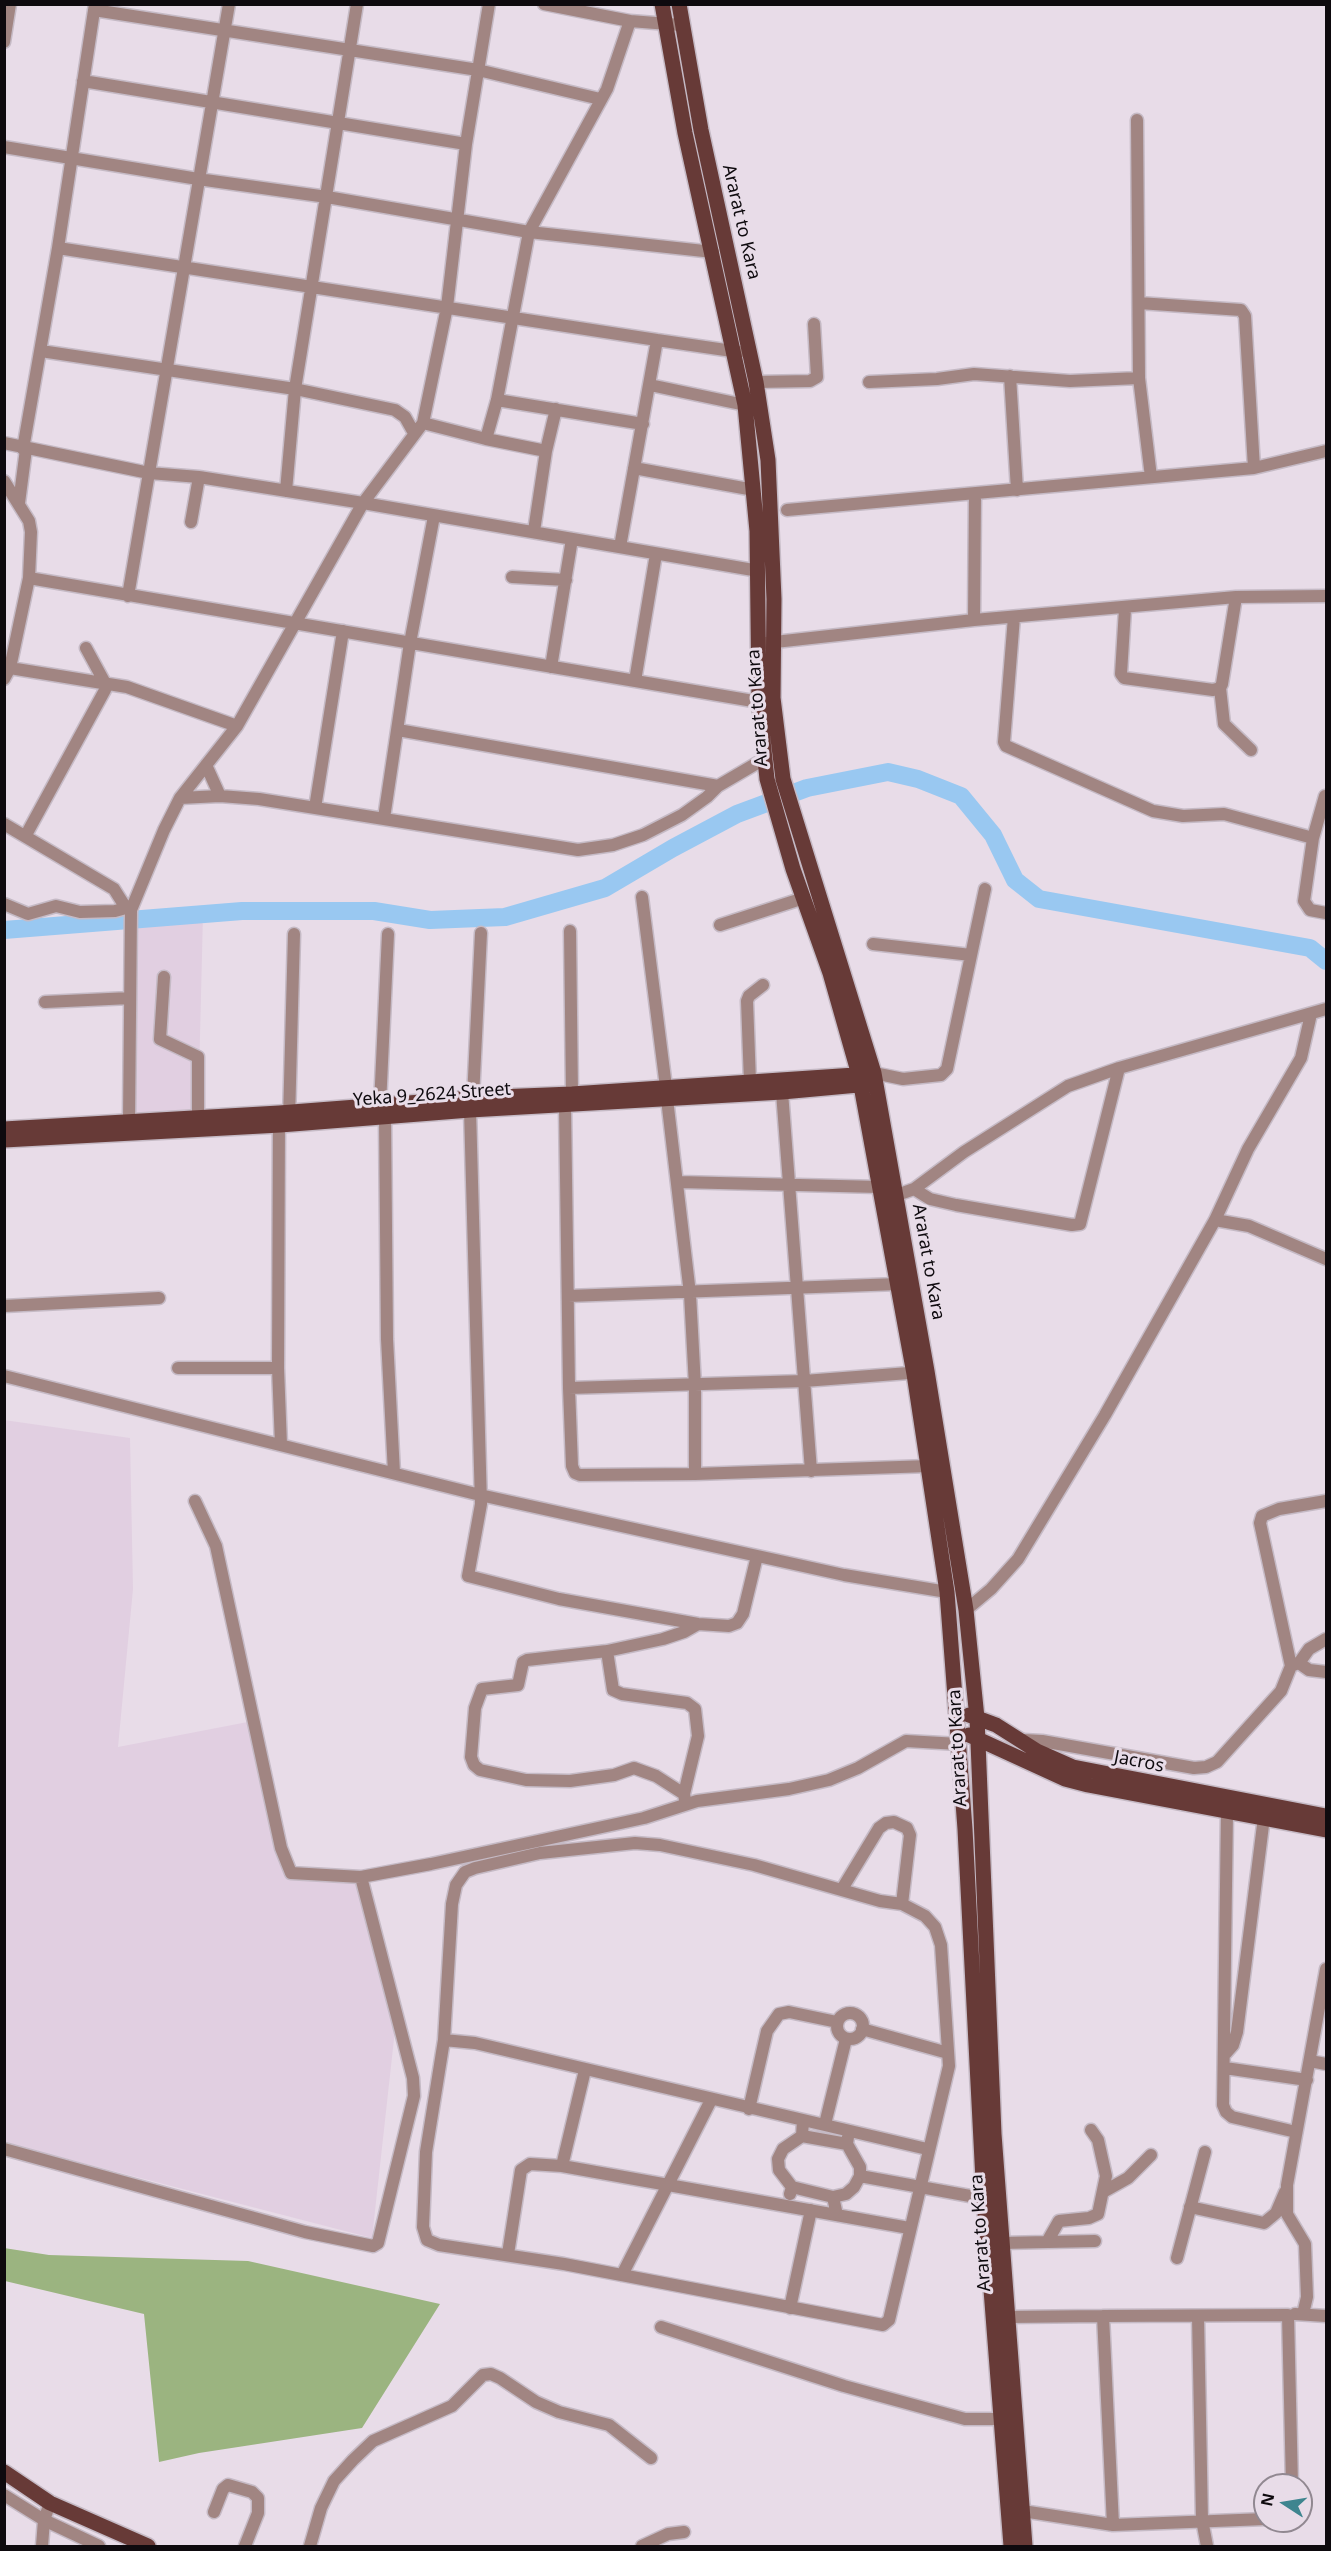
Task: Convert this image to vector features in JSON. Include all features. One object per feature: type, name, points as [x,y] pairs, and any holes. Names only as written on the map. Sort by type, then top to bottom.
[{"type":"main road","name":"Ararat to Kara","points":[[662,4],[685,133],[745,405],[766,643],[759,702],[768,750],[783,807],[872,1079],[897,1195],[921,1372],[929,1466],[947,1592],[991,2200],[1001,2243],[1006,2317],[1016,2510],[1011,2547]]},
{"type":"main road","name":"Ararat to Kara","points":[[679,4],[701,130],[756,382],[768,460],[766,643],[768,750]]},
{"type":"main road","points":[[685,133],[701,130]]},
{"type":"main road","name":"Ararat to Kara","points":[[783,807],[804,898],[837,972]]},
{"type":"main road","name":"Ararat to Kara","points":[[872,1079],[879,1187],[898,1284],[921,1372],[966,1610],[977,1718],[991,2200],[1001,2419],[1016,2510],[1025,2547]]},
{"type":"main road","name":"Yeka 9_2624 Street","points":[[4,1140],[471,1104],[667,1093],[750,1082],[819,1083],[872,1079]]},
{"type":"main road","name":"Yeka 9_2624 Street","points":[[667,1093],[782,1092],[819,1083]]},
{"type":"main road","name":"Yeka 9_2624 Street","points":[[4,1129],[198,1118],[284,1119]]},
{"type":"main road","name":"Jacros","points":[[957,1711],[1023,1740],[1055,1761],[1099,1774],[1326,1816]]},
{"type":"main road","name":"Jacros","points":[[959,1738],[976,1737],[1077,1782],[1326,1830]]},
{"type":"main road","points":[[4,2472],[50,2503],[148,2547]]},
{"type":"street","points":[[4,42],[10,4]]},
{"type":"street","points":[[128,596],[186,267],[198,179],[229,4]]},
{"type":"street","points":[[286,491],[295,389],[357,4]]},
{"type":"street","points":[[129,912],[180,798],[237,726],[294,621],[363,503],[423,423],[447,307],[466,144],[489,4]]},
{"type":"street","points":[[544,4],[630,21],[665,26],[681,25]]},
{"type":"street","points":[[19,503],[25,449],[94,7],[478,70],[600,99]]},
{"type":"street","points":[[486,439],[497,400],[530,232],[565,170],[614,72],[630,21]]},
{"type":"street","points":[[83,81],[466,144]]},
{"type":"street","points":[[1137,120],[1139,378],[1151,477]]},
{"type":"street","points":[[4,147],[457,218],[530,232],[713,252]]},
{"type":"street","points":[[58,248],[311,288],[514,316],[734,352],[750,352]]},
{"type":"street","points":[[1140,303],[1241,310],[1245,316],[1254,468]]},
{"type":"street","points":[[756,382],[810,381],[817,377],[814,324]]},
{"type":"street","points":[[620,547],[657,340]]},
{"type":"street","points":[[41,351],[295,389],[395,410],[405,417],[414,433]]},
{"type":"street","points":[[868,382],[937,380],[974,374],[1070,381],[1139,378]]},
{"type":"street","points":[[1010,376],[1017,490]]},
{"type":"street","points":[[650,385],[745,405]]},
{"type":"street","points":[[497,400],[643,424]]},
{"type":"street","points":[[534,531],[546,451],[556,409]]},
{"type":"street","points":[[423,423],[546,451]]},
{"type":"street","points":[[4,443],[149,473],[199,477],[363,503],[759,571]]},
{"type":"street","points":[[787,510],[975,495],[1254,468],[1326,451]]},
{"type":"street","points":[[634,468],[754,490]]},
{"type":"street","points":[[191,522],[199,477]]},
{"type":"street","points":[[4,481],[19,503],[32,532],[29,578],[7,674],[105,683],[147,694],[237,726]]},
{"type":"street","points":[[974,620],[975,495]]},
{"type":"street","points":[[384,818],[410,643],[434,516]]},
{"type":"street","points":[[551,667],[572,539]]},
{"type":"street","points":[[635,681],[656,554]]},
{"type":"street","points":[[512,577],[566,580]]},
{"type":"street","points":[[29,578],[128,596],[294,621],[759,702]]},
{"type":"street","points":[[766,643],[974,620],[1125,609],[1236,597],[1326,596]]},
{"type":"street","points":[[1236,597],[1220,688],[1224,724],[1251,750]]},
{"type":"street","points":[[1125,609],[1121,674],[1124,678],[1213,690],[1220,688]]},
{"type":"street","points":[[1014,617],[1004,742],[1011,750],[1154,811],[1183,816],[1224,814],[1313,837]]},
{"type":"street","points":[[315,808],[343,631]]},
{"type":"street","points":[[26,835],[102,700],[105,683],[86,648]]},
{"type":"street","points":[[398,730],[718,786]]},
{"type":"street","points":[[180,798],[220,796],[315,808],[586,850],[643,836],[682,815],[768,750]]},
{"type":"street","points":[[206,765],[220,796]]},
{"type":"street","points":[[1325,796],[1313,837],[1304,901],[1310,909],[1326,913]]},
{"type":"street","points":[[4,824],[114,889],[129,912],[131,936],[129,1121]]},
{"type":"street","points":[[872,1079],[941,1075],[947,1069],[985,889]]},
{"type":"street","points":[[642,897],[679,1182],[690,1294],[695,1386],[695,1474]]},
{"type":"street","points":[[720,925],[804,898]]},
{"type":"street","points":[[4,904],[28,914],[56,906],[80,912],[129,912]]},
{"type":"street","points":[[570,930],[568,1296],[572,1466],[575,1473],[580,1475],[695,1474],[929,1466]]},
{"type":"street","points":[[481,933],[471,1104],[481,1517],[470,1578],[559,1599],[698,1624],[729,1626],[737,1623],[742,1614],[758,1556]]},
{"type":"street","points":[[280,1444],[278,1368],[284,1119],[294,934]]},
{"type":"street","points":[[388,934],[382,1111],[387,1339],[394,1473]]},
{"type":"street","points":[[873,944],[971,955]]},
{"type":"street","points":[[164,976],[160,1039],[196,1054],[198,1118]]},
{"type":"street","points":[[750,1082],[747,1001],[749,996],[763,985]]},
{"type":"street","points":[[45,1002],[130,998]]},
{"type":"street","points":[[897,1195],[914,1188],[1057,1092],[1119,1068],[1321,1009]]},
{"type":"street","points":[[966,1610],[992,1589],[1017,1559],[1105,1415],[1215,1220],[1248,1149],[1301,1058],[1321,1009]]},
{"type":"street","points":[[914,1188],[921,1196],[947,1203],[1050,1222],[1080,1224],[1119,1068]]},
{"type":"street","points":[[782,1092],[811,1471]]},
{"type":"street","points":[[679,1182],[879,1187]]},
{"type":"street","points":[[1215,1220],[1249,1226],[1326,1259]]},
{"type":"street","points":[[568,1296],[690,1294],[898,1284]]},
{"type":"street","points":[[4,1306],[159,1298]]},
{"type":"street","points":[[178,1368],[278,1368]]},
{"type":"street","points":[[569,1388],[695,1386],[921,1372]]},
{"type":"street","points":[[4,1376],[480,1495],[844,1575],[947,1592]]},
{"type":"street","points":[[195,1501],[216,1546],[281,1848],[291,1873],[361,1877],[563,1837],[644,1818],[685,1799],[789,1789],[829,1780],[858,1768],[906,1741],[959,1738]]},
{"type":"street","points":[[1295,1664],[1260,1523],[1262,1516],[1268,1512],[1326,1501]]},
{"type":"street","points":[[685,1799],[656,1776],[634,1768],[614,1775],[559,1780],[503,1777],[474,1765],[471,1757],[474,1708],[482,1689],[518,1685],[523,1662],[526,1660],[607,1651],[663,1639],[684,1632],[698,1624]]},
{"type":"street","points":[[1023,1740],[1206,1767],[1224,1755],[1281,1691],[1295,1664],[1309,1649],[1326,1638]]},
{"type":"street","points":[[607,1651],[613,1690],[622,1695],[687,1703],[695,1709],[698,1736],[685,1799]]},
{"type":"street","points":[[1295,1664],[1308,1670],[1326,1672]]},
{"type":"street","points":[[1227,1812],[1226,2054],[1223,2105],[1232,2117],[1296,2132]]},
{"type":"street","points":[[1226,2054],[1233,2045],[1237,2031],[1264,1817]]},
{"type":"street","points":[[842,1888],[879,1828],[886,1822],[894,1822],[907,1828],[910,1835],[902,1904]]},
{"type":"street","points":[[635,1844],[660,1845],[754,1864],[880,1901],[902,1904],[925,1916],[935,1928],[941,1946],[948,2053],[946,2086],[927,2149],[889,2320],[883,2325],[508,2254],[439,2245],[427,2240],[423,2228],[426,2152],[444,2040],[452,1904],[456,1885],[465,1872],[540,1853],[635,1844]]},
{"type":"street","points":[[4,2149],[305,2232],[373,2246],[378,2243],[414,2096],[413,2078],[361,1877]]},
{"type":"street","points":[[1226,1952],[1246,1952]]},
{"type":"street","points":[[1303,2314],[1307,2297],[1305,2244],[1287,2214],[1287,2185],[1326,1969]]},
{"type":"street","points":[[749,2109],[767,2031],[779,2014],[789,2012],[837,2022]]},
{"type":"street","points":[[853,2013],[859,2017],[862,2030],[859,2036],[846,2039],[840,2035],[837,2022],[840,2016],[853,2013]]},
{"type":"street","points":[[862,2030],[948,2053]]},
{"type":"street","points":[[825,2124],[846,2039]]},
{"type":"street","points":[[444,2040],[475,2043],[927,2149]]},
{"type":"street","points":[[1310,2061],[1326,2064]]},
{"type":"street","points":[[1225,2068],[1307,2080]]},
{"type":"street","points":[[562,2166],[585,2070]]},
{"type":"street","points":[[622,2275],[711,2100]]},
{"type":"street","points":[[802,2136],[803,2120]]},
{"type":"street","points":[[848,2144],[802,2136],[783,2149],[778,2159],[779,2170],[792,2187],[833,2197],[846,2194],[854,2187],[860,2176],[860,2167],[848,2144],[849,2130]]},
{"type":"street","points":[[1047,2242],[1059,2222],[1089,2218],[1098,2214],[1106,2176],[1098,2140],[1091,2130]]},
{"type":"street","points":[[1177,2258],[1205,2152]]},
{"type":"street","points":[[1103,2192],[1128,2178],[1151,2155]]},
{"type":"street","points":[[508,2254],[521,2170],[530,2164],[562,2166],[909,2228]]},
{"type":"street","points":[[860,2176],[991,2200]]},
{"type":"street","points":[[1191,2207],[1264,2223],[1276,2213],[1287,2185]]},
{"type":"street","points":[[786,2205],[792,2187]]},
{"type":"street","points":[[833,2197],[837,2215]]},
{"type":"street","points":[[790,2308],[811,2210]]},
{"type":"street","points":[[1001,2243],[1095,2241]]},
{"type":"street","points":[[1006,2317],[1303,2314],[1326,2316]]},
{"type":"street","points":[[1288,2315],[1292,2473]]},
{"type":"street","points":[[1104,2316],[1113,2525]]},
{"type":"street","points":[[1198,2316],[1202,2520],[1207,2547]]},
{"type":"street","points":[[661,2327],[844,2386],[954,2416],[979,2421],[1001,2419]]},
{"type":"street","points":[[310,2547],[321,2508],[334,2481],[353,2460],[373,2441],[452,2406],[483,2375],[491,2374],[500,2378],[536,2402],[559,2412],[609,2425],[651,2458]]},
{"type":"street","points":[[214,2512],[223,2489],[228,2485],[252,2492],[258,2498],[258,2513],[245,2547]]},
{"type":"street","points":[[4,2495],[44,2520],[99,2547]]},
{"type":"street","points":[[42,2547],[44,2520],[50,2503]]},
{"type":"street","points":[[1016,2510],[1113,2525],[1253,2519]]},
{"type":"street","points":[[642,2547],[668,2534],[684,2532]]},
{"type":"shaded area","points":[[203,914],[198,1118],[129,1121],[131,919]]},
{"type":"shaded area","points":[[4,1420],[130,1438],[133,1589],[118,1747],[258,1720],[293,1870],[366,1872],[395,2030],[372,2238],[5,2143]]},
{"type":"green space","points":[[4,2248],[49,2255],[248,2261],[440,2304],[362,2428],[199,2453],[159,2462],[144,2314],[5,2281]]},
{"type":"waterway","points":[[4,930],[242,911],[374,911],[430,920],[505,917],[605,888],[737,814],[807,788],[888,772],[918,779],[961,796],[993,835],[1015,880],[1039,899],[1310,948],[1326,961]]}]
